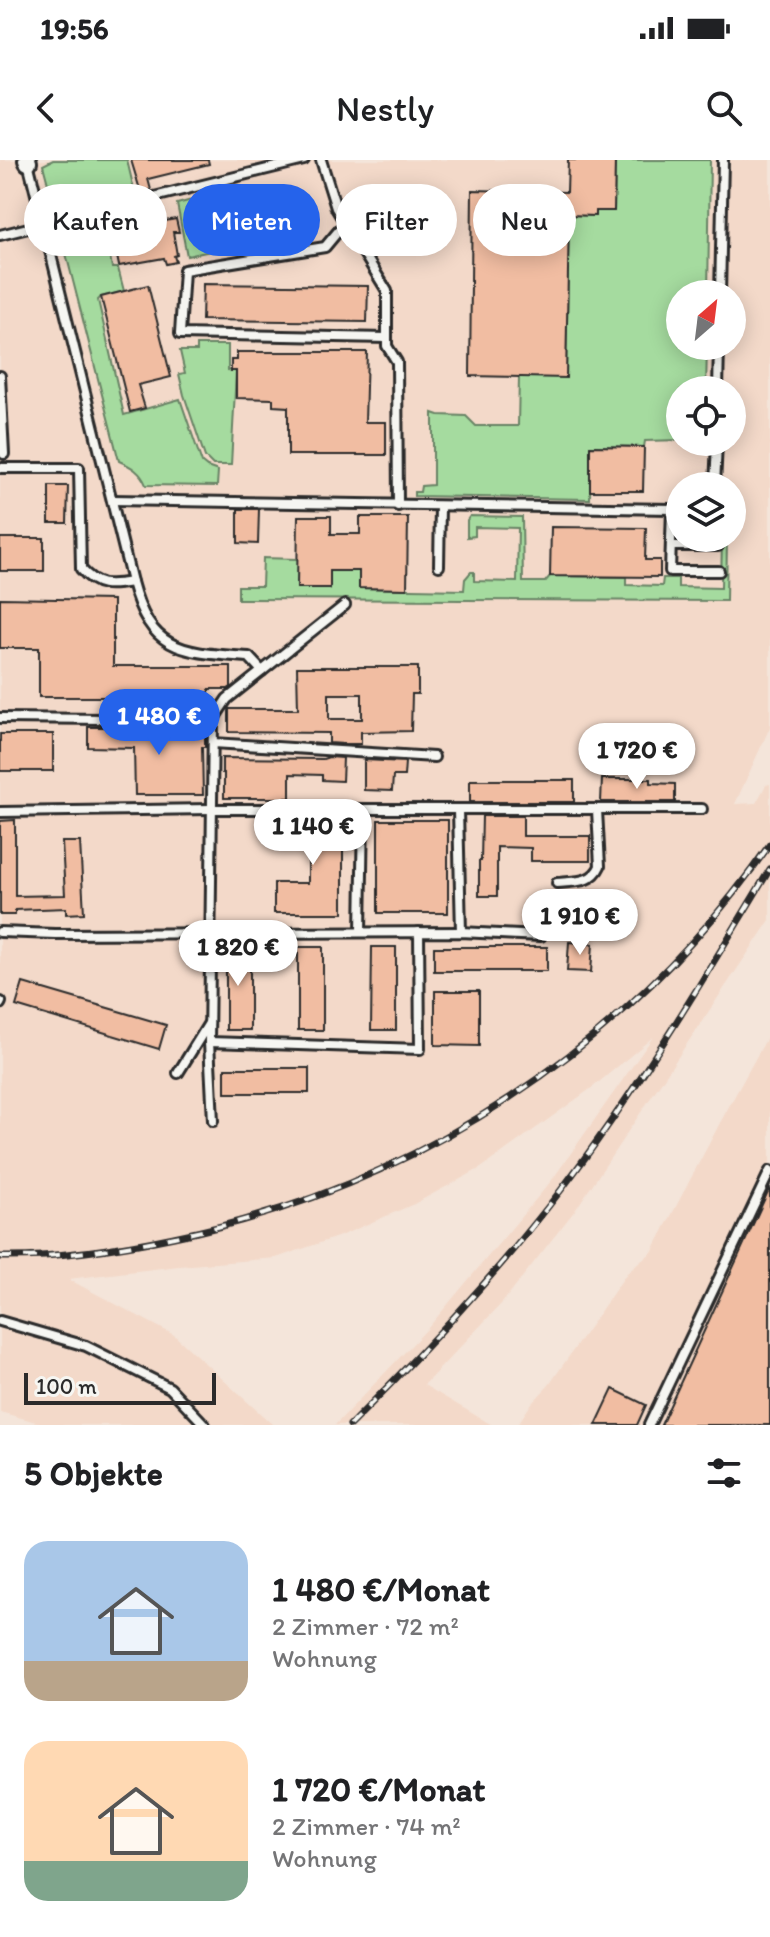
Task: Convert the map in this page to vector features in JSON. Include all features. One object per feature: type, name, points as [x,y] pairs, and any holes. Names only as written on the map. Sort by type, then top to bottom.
[{"type":"lane","points":[[167,193],[304,160]]},
{"type":"lane","points":[[321,160],[336,208]]},
{"type":"lane","points":[[720,280],[723,160]]},
{"type":"lane","points":[[27,161],[33,184]]},
{"type":"lane","points":[[0,235],[24,228]]},
{"type":"lane","points":[[336,234],[325,247],[184,270],[180,334],[387,338]]},
{"type":"lane","points":[[52,256],[132,582],[146,621],[164,640],[176,647],[193,653],[249,657],[262,671]]},
{"type":"lane","points":[[365,256],[387,291],[387,346],[397,362],[398,506]]},
{"type":"lane","points":[[0,376],[4,454]]},
{"type":"lane","points":[[0,468],[79,468],[81,569],[91,580],[113,585],[132,582]]},
{"type":"lane","points":[[112,500],[666,508]]},
{"type":"lane","points":[[439,566],[440,506]]},
{"type":"lane","points":[[671,552],[670,571],[719,571]]},
{"type":"lane","points":[[213,1121],[209,1022],[213,720],[227,699],[345,605]]},
{"type":"lane","points":[[0,718],[213,720]]},
{"type":"lane","points":[[213,743],[434,757]]},
{"type":"lane","points":[[0,812],[702,809]]},
{"type":"lane","points":[[361,932],[363,810]]},
{"type":"lane","points":[[458,810],[461,932]]},
{"type":"lane","points":[[557,883],[585,880],[598,871],[597,810]]},
{"type":"lane","points":[[0,932],[461,932],[541,936]]},
{"type":"lane","points":[[209,1042],[420,1049],[419,932]]},
{"type":"lane","points":[[178,1073],[209,1022]]},
{"type":"lane","points":[[649,1425],[770,1171]]},
{"type":"lane","points":[[0,1321],[86,1346],[170,1388],[205,1425]]},
{"type":"shaded area","points":[[0,160],[770,160],[770,727],[735,804],[756,803],[766,785],[770,784],[770,920],[576,1209],[502,1303],[424,1385],[492,1425],[335,1425],[428,1328],[552,1180],[653,1037],[593,1087],[481,1168],[414,1204],[340,1236],[276,1258],[68,1279],[174,1335],[273,1425],[47,1425],[0,1412]]},
{"type":"shaded area","points":[[770,1032],[770,1425],[517,1425],[549,1385],[627,1273],[652,1252]]},
{"type":"green space","points":[[53,160],[127,160],[133,184],[48,184],[43,165]]},
{"type":"green space","points":[[615,160],[710,160],[708,280],[666,280],[666,360],[707,360],[706,376],[666,376],[666,440],[645,441],[644,447],[591,446],[590,499],[414,496],[414,492],[420,492],[421,486],[433,485],[433,413],[466,416],[476,426],[518,426],[519,377],[566,377],[568,256],[576,256],[576,215],[596,216],[596,211],[614,211]]},
{"type":"green space","points":[[183,202],[183,235],[177,204]]},
{"type":"green space","points":[[67,256],[110,256],[112,268],[118,268],[124,291],[98,300],[124,415],[180,399],[202,463],[218,471],[217,486],[146,485],[135,470],[119,461]]},
{"type":"green space","points":[[197,345],[228,345],[228,370],[236,371],[231,465],[213,465],[205,457],[184,395],[179,374],[185,373],[180,351],[197,351]]},
{"type":"green space","points":[[470,516],[522,517],[523,582],[545,582],[550,576],[626,577],[626,585],[662,586],[663,578],[678,578],[678,587],[721,588],[722,552],[727,552],[726,601],[238,599],[238,586],[262,586],[263,558],[297,559],[330,588],[330,571],[359,571],[359,588],[464,590],[465,579],[471,572],[474,572],[474,581],[517,582],[518,528],[475,527],[475,536],[467,537],[467,520]]},
{"type":"building","points":[[131,160],[208,160],[209,164],[148,179],[149,184],[138,184]]},
{"type":"building","points":[[568,160],[615,160],[614,211],[596,211],[596,216],[576,215],[576,184],[567,184]]},
{"type":"building","points":[[472,190],[473,256],[568,256],[566,378],[470,376]]},
{"type":"building","points":[[176,219],[179,232],[173,232],[176,262],[166,264],[164,258],[119,266],[117,256],[167,256],[167,221]]},
{"type":"building","points":[[203,284],[368,286],[367,322],[202,320]]},
{"type":"building","points":[[148,285],[171,377],[138,385],[145,408],[130,412],[101,297]]},
{"type":"building","points":[[237,352],[367,352],[365,422],[386,422],[386,455],[288,455],[288,407],[273,406],[273,399],[236,398],[236,371],[231,371],[231,360],[237,360]]},
{"type":"building","points":[[590,446],[644,447],[643,491],[590,491]]},
{"type":"building","points":[[49,486],[68,486],[67,523],[49,523]]},
{"type":"building","points":[[238,509],[259,509],[258,544],[238,543]]},
{"type":"building","points":[[298,516],[331,516],[331,534],[360,534],[360,517],[408,517],[407,589],[359,588],[359,571],[330,571],[330,588],[297,588]]},
{"type":"building","points":[[551,527],[646,528],[645,560],[660,560],[660,577],[550,576]]},
{"type":"building","points":[[0,538],[44,538],[44,571],[0,571]]},
{"type":"building","points":[[0,598],[113,600],[113,666],[231,666],[231,687],[209,689],[209,697],[39,697],[39,648],[0,648]]},
{"type":"building","points":[[297,667],[418,667],[418,694],[412,694],[411,731],[361,732],[361,744],[329,743],[329,733],[229,732],[229,709],[298,709]],"holes":[[[329,694],[362,694],[362,719],[329,719]]]},
{"type":"building","points":[[88,727],[205,727],[205,747],[202,747],[203,795],[135,795],[134,748],[88,747]]},
{"type":"building","points":[[0,734],[53,734],[53,771],[0,771]]},
{"type":"building","points":[[222,758],[343,758],[342,781],[322,780],[322,775],[290,774],[290,798],[224,798]]},
{"type":"building","points":[[364,760],[405,762],[404,776],[393,776],[392,791],[364,790]]},
{"type":"building","points":[[602,779],[651,779],[651,783],[675,784],[675,802],[601,802]]},
{"type":"building","points":[[470,780],[574,780],[574,802],[470,802]]},
{"type":"building","points":[[482,816],[523,816],[523,836],[590,836],[590,861],[531,861],[531,848],[497,847],[497,896],[479,896]]},
{"type":"building","points":[[276,819],[343,820],[343,913],[274,913],[274,883],[308,883],[308,843],[276,843]]},
{"type":"building","points":[[15,820],[15,896],[65,895],[62,842],[80,842],[84,913],[66,914],[66,908],[15,910],[15,915],[0,915],[0,821]]},
{"type":"building","points":[[378,820],[448,820],[448,913],[378,913]]},
{"type":"building","points":[[569,942],[593,944],[591,972],[567,971]]},
{"type":"building","points":[[226,947],[250,947],[250,1030],[226,1030]]},
{"type":"building","points":[[298,947],[323,947],[323,1030],[298,1030]]},
{"type":"building","points":[[372,947],[396,947],[396,1030],[371,1030]]},
{"type":"building","points":[[434,947],[547,947],[547,971],[434,971]]},
{"type":"building","points":[[23,983],[166,1025],[159,1049],[16,1006]]},
{"type":"building","points":[[435,991],[479,991],[479,1046],[435,1045]]},
{"type":"building","points":[[225,1068],[309,1068],[309,1093],[225,1093]]},
{"type":"building","points":[[770,1187],[770,1425],[661,1425]]},
{"type":"building","points":[[613,1389],[646,1405],[637,1425],[596,1425]]},
{"type":"railway","points":[[0,1257],[109,1249],[174,1237],[263,1214],[349,1183],[431,1144],[510,1098],[583,1044],[652,984],[714,917],[770,844]]},
{"type":"railway","points":[[350,1425],[460,1311],[561,1190],[644,1072],[770,869]]}]
